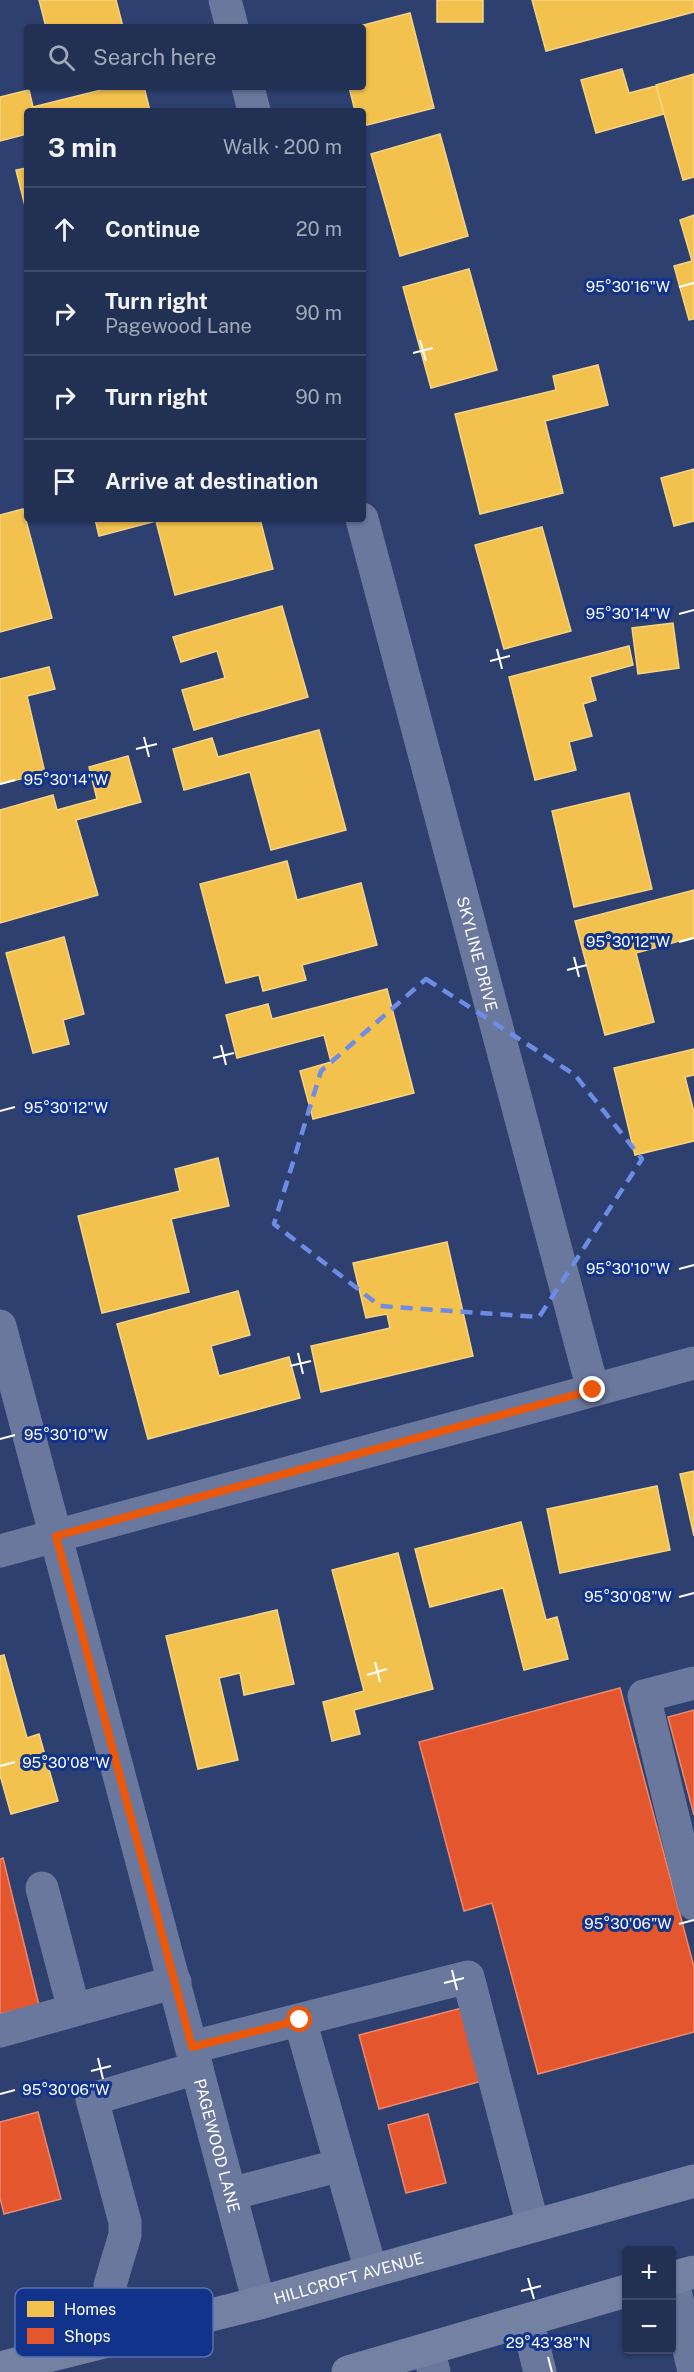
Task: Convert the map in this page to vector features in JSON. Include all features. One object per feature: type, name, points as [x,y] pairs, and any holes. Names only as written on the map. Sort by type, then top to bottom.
[{"type":"main road","name":"HILLCROFT AVENUE","points":[[213,2315],[694,2181]]},
{"type":"main road","points":[[676,2277],[694,2272]]},
{"type":"main road","points":[[348,2372],[431,2360],[527,2320],[622,2292]]},
{"type":"main road","name":"HILLCROFT AVENUE","points":[[0,2368],[44,2357]]},
{"type":"street","points":[[225,0],[231,24]]},
{"type":"street","points":[[249,90],[253,108]]},
{"type":"street","name":"SKYLINE DRIVE","points":[[363,522],[593,1390]]},
{"type":"street","name":"PAGEWOOD LANE","points":[[0,1326],[260,2303]]},
{"type":"street","points":[[0,1551],[694,1362]]},
{"type":"street","points":[[694,1683],[644,1696],[694,1904]]},
{"type":"street","points":[[42,1888],[74,2010]]},
{"type":"street","points":[[111,2288],[125,2235],[124,2222],[92,2099],[195,2057],[300,2020],[468,1977],[533,2226]]},
{"type":"street","points":[[0,2031],[175,1982]]},
{"type":"street","points":[[300,2020],[371,2271]]},
{"type":"street","points":[[230,2194],[340,2165]]},
{"type":"street","points":[[676,2295],[694,2371]]},
{"type":"street","points":[[527,2320],[540,2372]]},
{"type":"highlighted area","points":[[426,979],[575,1075],[642,1159],[539,1317],[380,1306],[274,1224],[321,1071]]},
{"type":"building: Homes","points":[[39,0],[116,0],[122,24],[45,24]]},
{"type":"building: Homes","points":[[437,0],[483,0],[483,22],[437,22]]},
{"type":"building: Homes","points":[[532,0],[694,0],[694,12],[546,51]]},
{"type":"building: Homes","points":[[410,13],[434,108],[366,125],[366,108],[354,108],[350,90],[366,90],[366,24]]},
{"type":"building: Homes","points":[[622,69],[629,93],[656,86],[664,114],[596,133],[581,80]]},
{"type":"building: Homes","points":[[694,74],[694,177],[683,180],[656,85]]},
{"type":"building: Homes","points":[[29,90],[33,107],[101,90],[145,90],[149,108],[24,108],[24,135],[0,141],[0,97]]},
{"type":"building: Homes","points":[[440,134],[468,236],[400,256],[371,154]]},
{"type":"building: Homes","points":[[24,169],[24,202],[16,170]]},
{"type":"building: Homes","points":[[694,215],[694,319],[689,320],[674,266],[692,261],[680,220]]},
{"type":"building: Homes","points":[[469,269],[497,370],[431,388],[403,287]]},
{"type":"building: Homes","points":[[598,365],[608,405],[545,421],[563,493],[480,514],[455,414],[556,390],[553,376]]},
{"type":"building: Homes","points":[[694,469],[694,521],[674,526],[661,478]]},
{"type":"building: Homes","points":[[23,509],[24,522],[26,522],[52,618],[0,632],[0,515]]},
{"type":"building: Homes","points":[[96,522],[152,522],[99,536]]},
{"type":"building: Homes","points":[[156,522],[261,522],[273,569],[175,595]]},
{"type":"building: Homes","points":[[542,527],[571,631],[504,649],[475,545]]},
{"type":"building: Homes","points":[[282,606],[308,697],[194,730],[182,690],[225,678],[217,651],[181,662],[173,637]]},
{"type":"building: Homes","points":[[673,623],[679,668],[638,674],[632,628]]},
{"type":"building: Homes","points":[[629,646],[633,665],[590,677],[596,700],[583,704],[592,736],[569,742],[576,770],[535,780],[509,677]]},
{"type":"building: Homes","points":[[49,667],[55,689],[27,696],[45,773],[0,784],[0,679]]},
{"type":"building: Homes","points":[[319,730],[346,830],[271,850],[250,772],[184,790],[173,749],[212,738],[218,757]]},
{"type":"building: Homes","points":[[128,756],[141,802],[76,820],[98,895],[0,923],[0,810],[53,795],[57,810],[97,799],[89,767]]},
{"type":"building: Homes","points":[[629,793],[652,889],[574,907],[552,811]]},
{"type":"building: Homes","points":[[287,861],[297,900],[361,883],[377,945],[302,965],[306,980],[263,991],[259,975],[226,983],[200,884]]},
{"type":"building: Homes","points":[[694,890],[694,937],[636,953],[654,1022],[605,1035],[575,921]]},
{"type":"building: Homes","points":[[64,937],[84,1014],[63,1020],[69,1044],[33,1053],[6,953]]},
{"type":"building: Homes","points":[[387,989],[414,1093],[313,1119],[300,1071],[331,1062],[324,1035],[237,1058],[226,1015],[268,1004],[272,1019]]},
{"type":"building: Homes","points":[[694,1049],[694,1075],[685,1077],[694,1112],[694,1141],[635,1155],[614,1068]]},
{"type":"building: Homes","points":[[218,1158],[229,1206],[171,1219],[189,1292],[102,1313],[78,1216],[180,1191],[175,1169]]},
{"type":"building: Homes","points":[[447,1242],[473,1356],[321,1392],[311,1346],[390,1328],[387,1314],[366,1318],[353,1263]]},
{"type":"building: Homes","points":[[238,1291],[250,1335],[211,1346],[219,1376],[289,1357],[300,1398],[148,1439],[117,1324]]},
{"type":"building: Homes","points":[[694,1471],[694,1536],[680,1474]]},
{"type":"building: Homes","points":[[657,1486],[670,1550],[560,1573],[547,1509]]},
{"type":"building: Homes","points":[[521,1522],[546,1620],[557,1617],[568,1659],[524,1670],[503,1588],[430,1607],[415,1549]]},
{"type":"building: Homes","points":[[398,1553],[433,1689],[354,1710],[360,1734],[332,1741],[323,1702],[364,1691],[332,1570]]},
{"type":"building: Homes","points":[[277,1610],[294,1684],[244,1695],[240,1673],[219,1678],[238,1760],[198,1769],[166,1636]]},
{"type":"building: Homes","points":[[4,1655],[27,1738],[39,1734],[58,1801],[11,1814],[0,1775],[0,1656]]},
{"type":"building: Shops","points":[[620,1688],[694,1967],[694,2032],[538,2074],[492,1903],[464,1911],[419,1742]]},
{"type":"building: Shops","points":[[694,1710],[694,1815],[668,1717]]},
{"type":"building: Shops","points":[[3,1858],[39,2005],[0,2014],[0,1859]]},
{"type":"building: Shops","points":[[462,2008],[482,2081],[379,2109],[359,2035]]},
{"type":"building: Shops","points":[[38,2112],[61,2199],[4,2214],[0,2198],[0,2122]]},
{"type":"building: Shops","points":[[428,2114],[446,2183],[406,2193],[388,2125]]},
{"type":"route","points":[[300,2020],[192,2047],[56,1536],[593,1390]]}]
